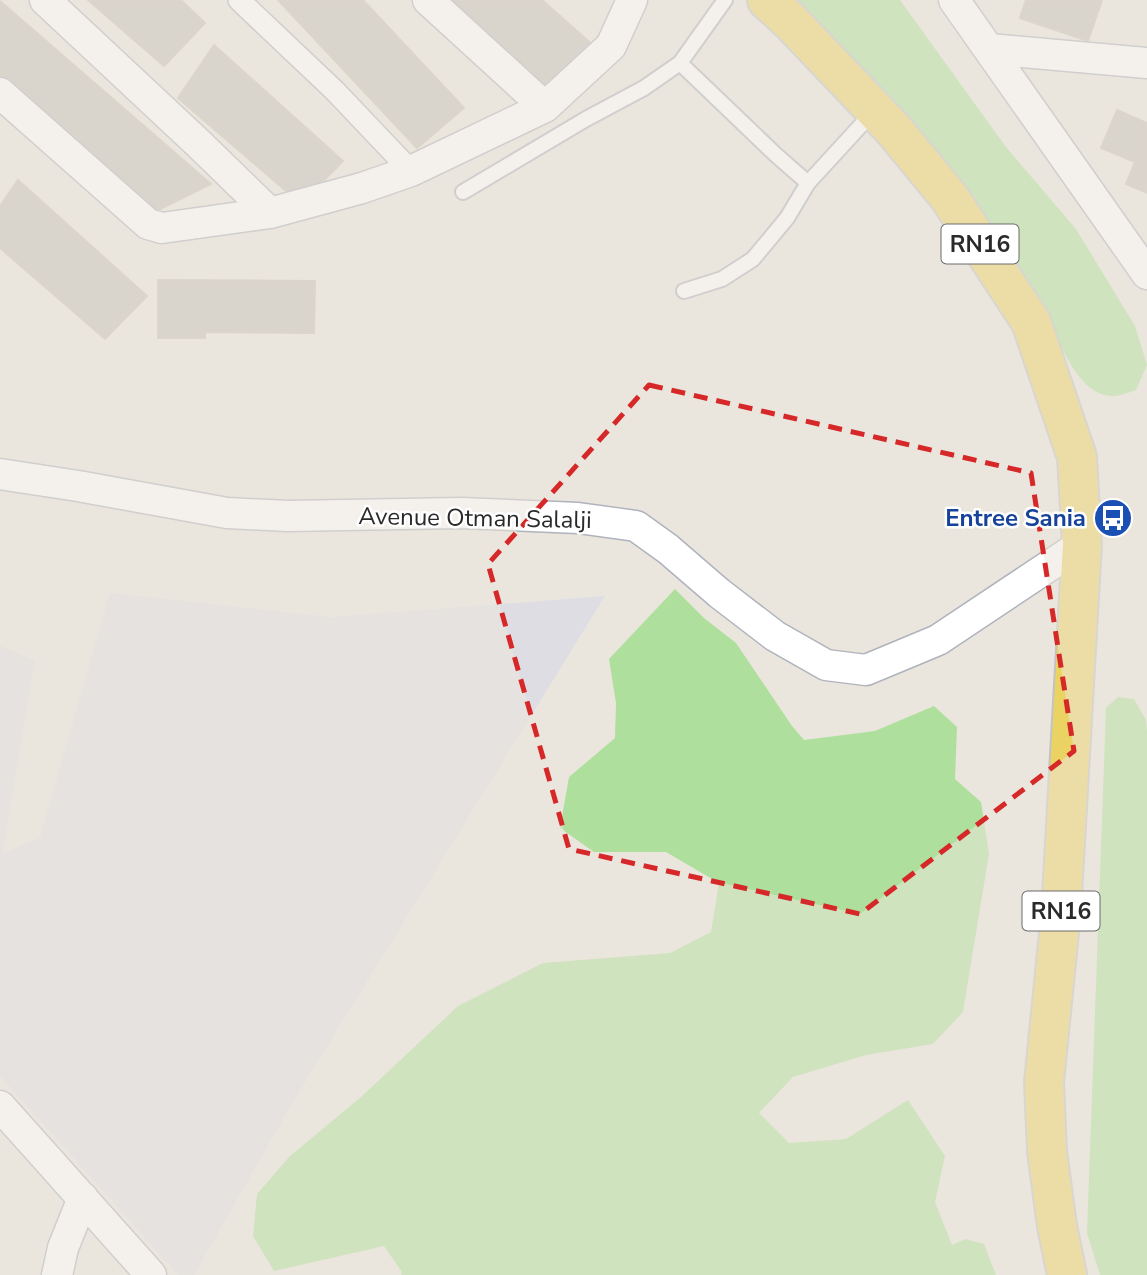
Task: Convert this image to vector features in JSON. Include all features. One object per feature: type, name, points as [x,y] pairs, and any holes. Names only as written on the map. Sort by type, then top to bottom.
[{"type":"main road","name":"RN16","points":[[767,0],[893,129],[949,197],[1031,322],[1077,457],[1082,544],[1061,913],[1044,1082],[1047,1151],[1067,1275]]},
{"type":"street","points":[[45,0],[270,213]]},
{"type":"street","points":[[239,0],[335,91],[411,171]]},
{"type":"street","points":[[428,0],[545,107]]},
{"type":"street","points":[[0,93],[148,224],[162,228],[270,213],[362,188],[411,171],[545,107],[611,46],[632,0]]},
{"type":"street","points":[[954,0],[1147,274]]},
{"type":"street","points":[[990,49],[1147,62]]},
{"type":"street","name":"Avenue Otman Salalji","points":[[0,474],[78,485],[226,513],[288,516],[461,513],[578,518],[636,526],[775,636],[826,666],[866,670],[938,640],[1082,544]]},
{"type":"street","points":[[0,1106],[150,1275]]},
{"type":"street","points":[[57,1275],[63,1248],[83,1198]]},
{"type":"lane","points":[[463,192],[643,88],[680,63],[725,0]]},
{"type":"lane","points":[[680,63],[808,183]]},
{"type":"lane","points":[[684,291],[722,279],[753,259],[787,218],[808,183],[875,110]]},
{"type":"highlighted area","points":[[649,385],[1031,473],[1074,751],[860,914],[569,849],[488,564]]},
{"type":"shaded area","points":[[110,593],[331,617],[605,596],[294,1100],[194,1275],[178,1275],[0,1076],[0,646],[35,660],[2,853],[40,838]]},
{"type":"green space","points":[[790,0],[900,0],[1006,147],[1076,229],[1135,326],[1147,365],[1136,390],[1115,396],[1103,395],[1083,381],[1068,360],[1051,326]]},
{"type":"green space","points":[[675,589],[704,618],[736,643],[804,740],[875,731],[934,706],[957,727],[955,779],[981,802],[989,854],[963,1012],[933,1044],[866,1055],[793,1077],[759,1113],[789,1143],[846,1139],[908,1100],[945,1156],[935,1202],[952,1245],[965,1239],[984,1244],[996,1275],[401,1275],[402,1272],[384,1246],[274,1271],[253,1236],[257,1194],[290,1156],[361,1097],[458,1006],[543,963],[670,953],[711,932],[719,883],[666,852],[594,852],[560,828],[569,777],[615,738],[616,703],[609,659]]},
{"type":"green space","points":[[1118,697],[1134,699],[1146,720],[1147,731],[1147,1275],[1100,1275],[1087,1233],[1106,708]]},
{"type":"building","points":[[88,0],[181,0],[205,23],[164,66]]},
{"type":"building","points":[[278,0],[363,0],[464,108],[417,148]]},
{"type":"building","points":[[448,0],[542,0],[594,46],[552,90]]},
{"type":"building","points":[[1026,0],[1102,0],[1088,41],[1020,18]]},
{"type":"building","points":[[0,1],[211,184],[154,212],[0,77]]},
{"type":"building","points":[[214,45],[343,161],[301,204],[178,98]]},
{"type":"building","points":[[1117,110],[1147,123],[1147,193],[1126,184],[1135,162],[1101,148]]},
{"type":"building","points":[[18,180],[147,296],[105,339],[0,248],[0,206]]},
{"type":"building","points":[[158,280],[315,281],[314,333],[205,332],[205,338],[158,338]]},
{"type":"place","name":"Entree Sania","points":[[1113,518]]}]
